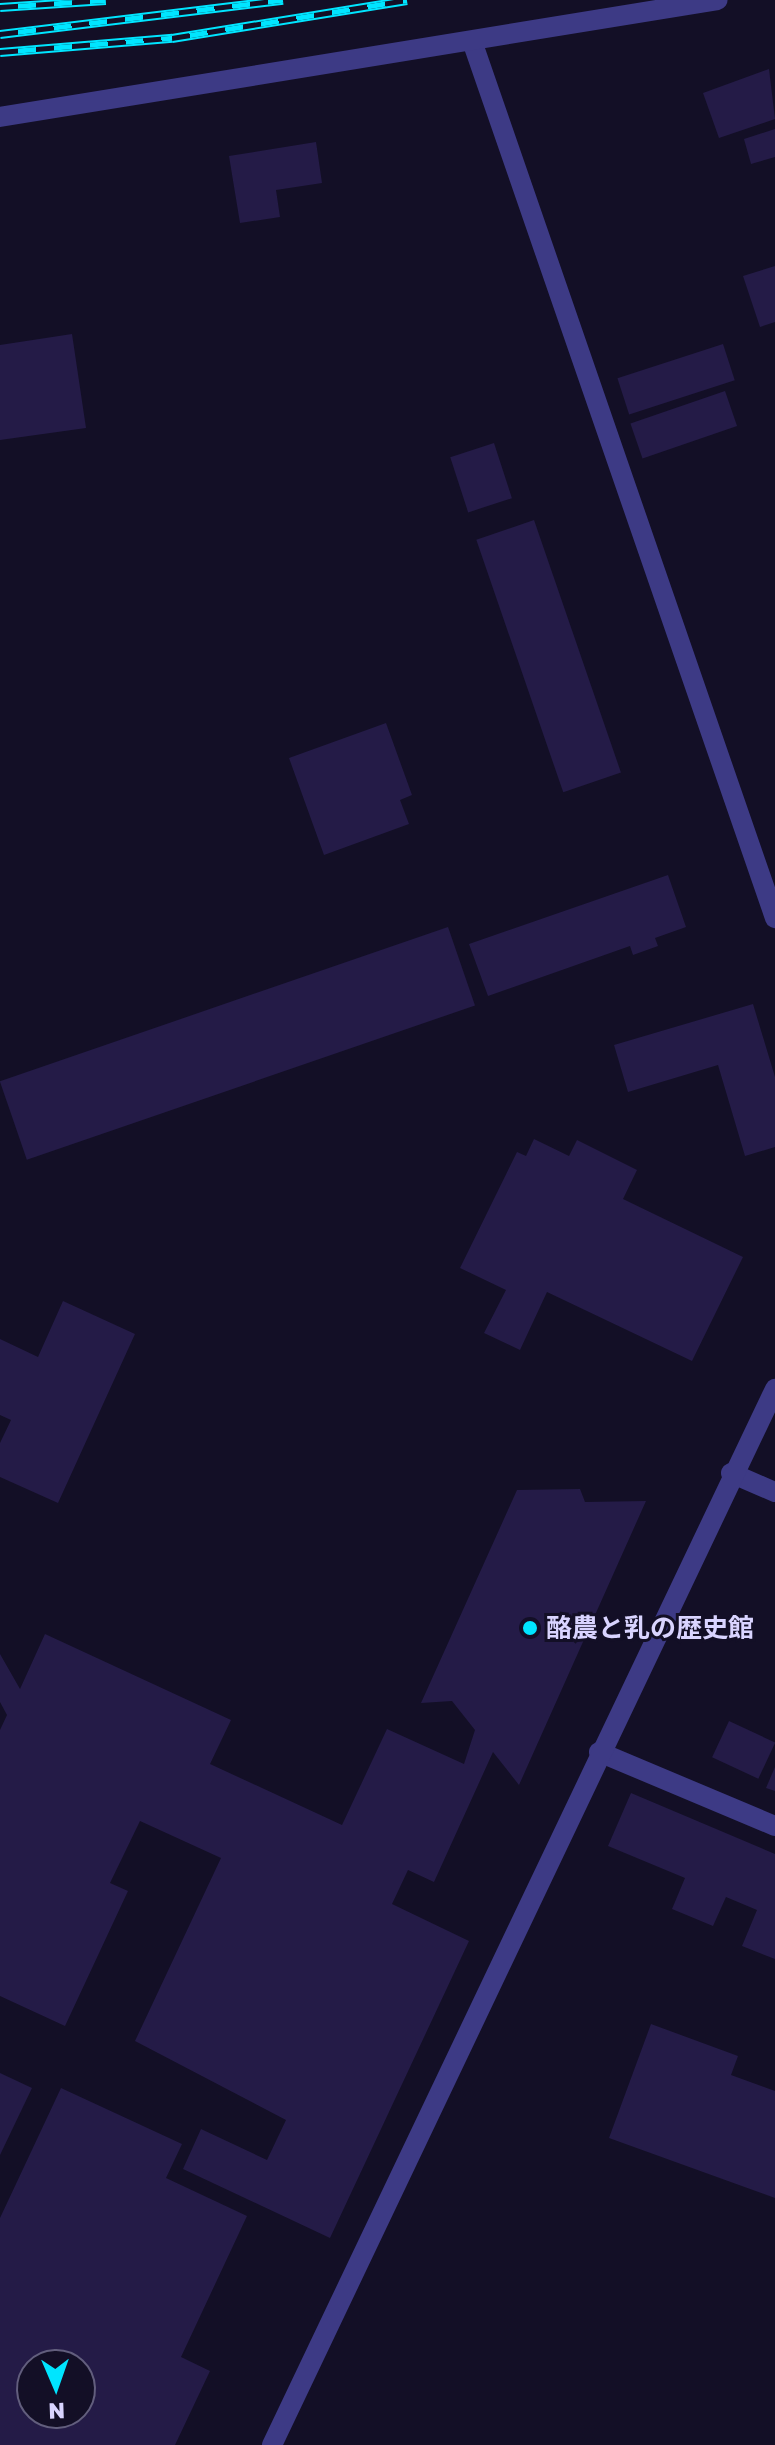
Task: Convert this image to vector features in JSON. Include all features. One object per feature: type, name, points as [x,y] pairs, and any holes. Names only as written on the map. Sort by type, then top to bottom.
[{"type":"street","points":[[0,117],[718,0]]},
{"type":"street","points":[[472,41],[775,918]]},
{"type":"street","points":[[272,2445],[731,1473],[775,1389]]},
{"type":"street","points":[[731,1473],[775,1492]]},
{"type":"street","points":[[599,1752],[775,1826]]},
{"type":"building","points":[[769,69],[775,119],[719,138],[703,93]]},
{"type":"building","points":[[775,129],[775,157],[751,164],[744,139]]},
{"type":"building","points":[[316,142],[322,183],[276,190],[280,217],[240,223],[229,156]]},
{"type":"building","points":[[775,266],[775,322],[760,327],[743,276]]},
{"type":"building","points":[[72,334],[86,428],[0,440],[0,345]]},
{"type":"building","points":[[723,344],[735,380],[629,414],[617,378]]},
{"type":"building","points":[[725,391],[737,426],[642,459],[630,424]]},
{"type":"building","points":[[494,443],[512,498],[468,512],[450,457]]},
{"type":"building","points":[[534,520],[621,772],[563,792],[476,540]]},
{"type":"building","points":[[386,723],[412,795],[400,800],[409,824],[324,855],[289,758]]},
{"type":"building","points":[[668,875],[686,927],[655,938],[658,946],[633,955],[630,946],[488,996],[469,944]]},
{"type":"building","points":[[448,927],[475,1005],[27,1160],[0,1081]]},
{"type":"building","points":[[753,1004],[775,1077],[775,1147],[745,1156],[718,1065],[628,1092],[614,1045]]},
{"type":"building","points":[[534,1139],[569,1156],[577,1140],[637,1170],[623,1199],[743,1257],[692,1361],[547,1292],[520,1350],[484,1333],[506,1290],[460,1268],[517,1152],[526,1156]]},
{"type":"building","points":[[63,1301],[135,1334],[58,1503],[0,1477],[0,1443],[11,1420],[0,1415],[0,1339],[38,1357]]},
{"type":"building","points":[[580,1489],[585,1502],[646,1501],[519,1785],[493,1752],[434,1882],[408,1870],[392,1904],[469,1941],[330,2238],[183,2169],[201,2129],[267,2160],[286,2120],[135,2041],[221,1858],[140,1821],[110,1883],[128,1891],[65,2026],[0,1996],[0,1730],[7,1715],[0,1702],[0,1654],[20,1689],[45,1634],[231,1720],[210,1764],[342,1825],[387,1729],[464,1764],[475,1730],[452,1701],[421,1703],[517,1490]]},
{"type":"building","points":[[729,1721],[775,1742],[758,1779],[712,1757]]},
{"type":"building","points":[[775,1767],[775,1791],[766,1788]]},
{"type":"building","points":[[631,1793],[775,1854],[775,1959],[742,1946],[757,1910],[726,1897],[713,1926],[672,1909],[685,1878],[608,1846]]},
{"type":"building","points":[[651,2024],[738,2056],[731,2075],[775,2091],[775,2198],[609,2138]]},
{"type":"building","points":[[0,2073],[32,2088],[0,2155]]},
{"type":"building","points":[[61,2088],[182,2144],[166,2178],[247,2216],[181,2357],[210,2371],[175,2445],[0,2445],[0,2218]]},
{"type":"railway","points":[[0,7],[106,0]]},
{"type":"railway","points":[[0,34],[283,0]]},
{"type":"railway","points":[[0,52],[172,38],[407,0]]},
{"type":"place","name":"酪農と乳の歴史館","points":[[530,1628]]}]
